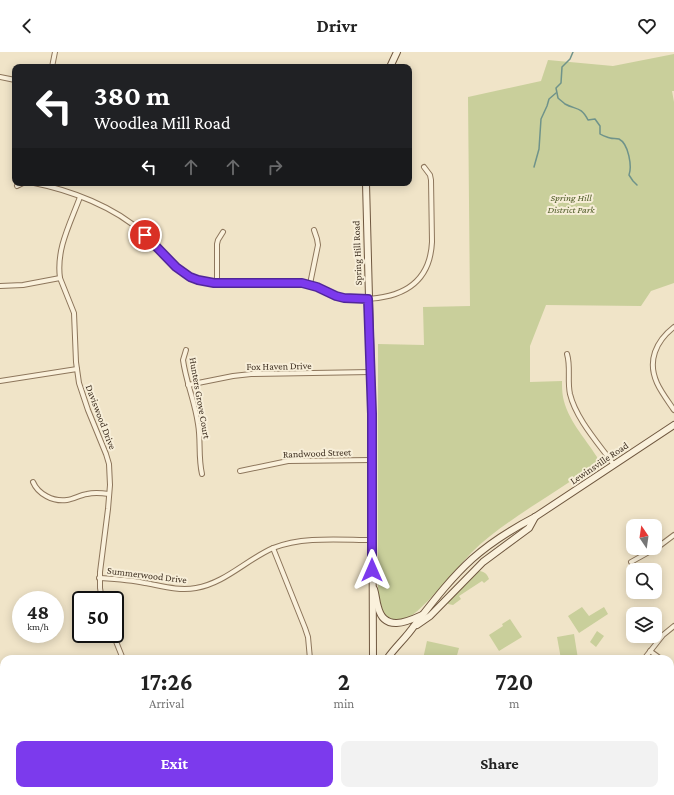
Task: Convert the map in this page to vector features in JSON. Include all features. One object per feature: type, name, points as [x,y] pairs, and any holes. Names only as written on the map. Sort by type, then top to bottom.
[{"type":"main road","points":[[391,64],[397,52]]},
{"type":"main road","name":"Spring Hill Road","points":[[366,186],[371,372],[373,655]]},
{"type":"main road","name":"Lewinsville Road","points":[[391,655],[444,588],[472,559],[525,522],[535,517],[674,425]]},
{"type":"main road","name":"Lewinsville Road","points":[[414,627],[430,616],[483,562],[529,528],[535,517]]},
{"type":"main road","points":[[483,562],[484,550]]},
{"type":"main road","points":[[372,580],[378,608],[383,618],[388,621],[403,623],[422,615]]},
{"type":"main road","points":[[443,602],[442,596],[444,588]]},
{"type":"street","points":[[53,64],[56,52]]},
{"type":"street","points":[[0,77],[12,79]]},
{"type":"street","points":[[46,186],[80,197],[110,210],[133,224],[144,233],[176,267],[190,277],[205,282],[217,283],[302,283],[310,284],[344,298],[368,299],[389,297],[405,290],[422,275],[428,262],[432,249],[431,180],[430,175],[424,167]]},
{"type":"street","name":"Daviswood Drive","points":[[80,197],[61,247],[59,260],[60,278],[74,313],[77,369],[83,396],[106,454],[110,474],[99,578],[101,591]]},
{"type":"street","points":[[310,284],[318,245],[314,230]]},
{"type":"street","points":[[217,283],[217,244],[223,232]]},
{"type":"street","points":[[0,286],[23,285],[60,278]]},
{"type":"street","points":[[674,327],[659,343],[654,356],[653,371],[657,385],[674,410]]},
{"type":"street","name":"Hunters Grove Court","points":[[186,350],[183,360],[198,424],[200,466],[202,474]]},
{"type":"street","points":[[567,354],[570,367],[570,389],[573,403],[583,421],[614,465]]},
{"type":"street","points":[[0,381],[77,369]]},
{"type":"street","name":"Fox Haven Drive","points":[[188,385],[251,374],[371,372]]},
{"type":"street","name":"Randwood Street","points":[[240,471],[288,461],[372,460]]},
{"type":"street","points":[[33,482],[35,487],[43,495],[61,500],[95,493],[109,494]]},
{"type":"street","points":[[631,562],[658,547],[674,535]]},
{"type":"street","name":"Summerwood Drive","points":[[99,578],[144,583],[176,589],[194,588],[222,579],[256,557],[274,548],[301,541],[373,540]]},
{"type":"street","points":[[274,548],[305,628],[308,638],[310,655]]},
{"type":"street","points":[[647,655],[663,635],[674,626]]},
{"type":"street","points":[[117,643],[121,655]]},
{"type":"street","points":[[650,651],[656,655]]},
{"type":"green space","name":"Spring Hill District Park","points":[[674,54],[674,91],[672,91],[674,102],[674,283],[651,291],[641,306],[546,305],[530,346],[530,382],[562,381],[563,397],[568,413],[597,457],[597,462],[595,465],[500,528],[485,540],[471,553],[428,601],[409,617],[397,622],[390,620],[384,614],[378,603],[378,344],[424,345],[423,307],[470,306],[468,97],[541,81],[548,60],[613,66]]},
{"type":"green space","points":[[480,571],[486,574],[489,579],[484,583],[482,581],[459,596],[461,599],[453,605],[448,604],[448,601],[475,572]]},
{"type":"green space","points":[[582,607],[589,616],[604,607],[608,614],[579,633],[568,616]]},
{"type":"green space","points":[[510,619],[522,637],[499,651],[489,635],[503,626],[502,624]]},
{"type":"green space","points":[[597,631],[604,636],[596,647],[590,642]]},
{"type":"green space","points":[[574,634],[577,655],[560,655],[557,637]]},
{"type":"green space","points":[[427,641],[459,648],[457,655],[424,655]]},
{"type":"waterway","points":[[573,52],[570,59],[562,67],[561,83],[556,88],[558,98],[565,104],[581,110],[588,120],[595,119],[600,126],[600,134],[610,138],[619,139],[622,142],[629,156],[629,175],[637,185]]},
{"type":"waterway","points":[[534,167],[539,149],[541,119],[549,99],[556,93]]},
{"type":"route","points":[[145,235],[176,267],[190,277],[198,280],[214,283],[302,283],[310,284],[344,298],[368,299],[373,479],[372,570]]}]
